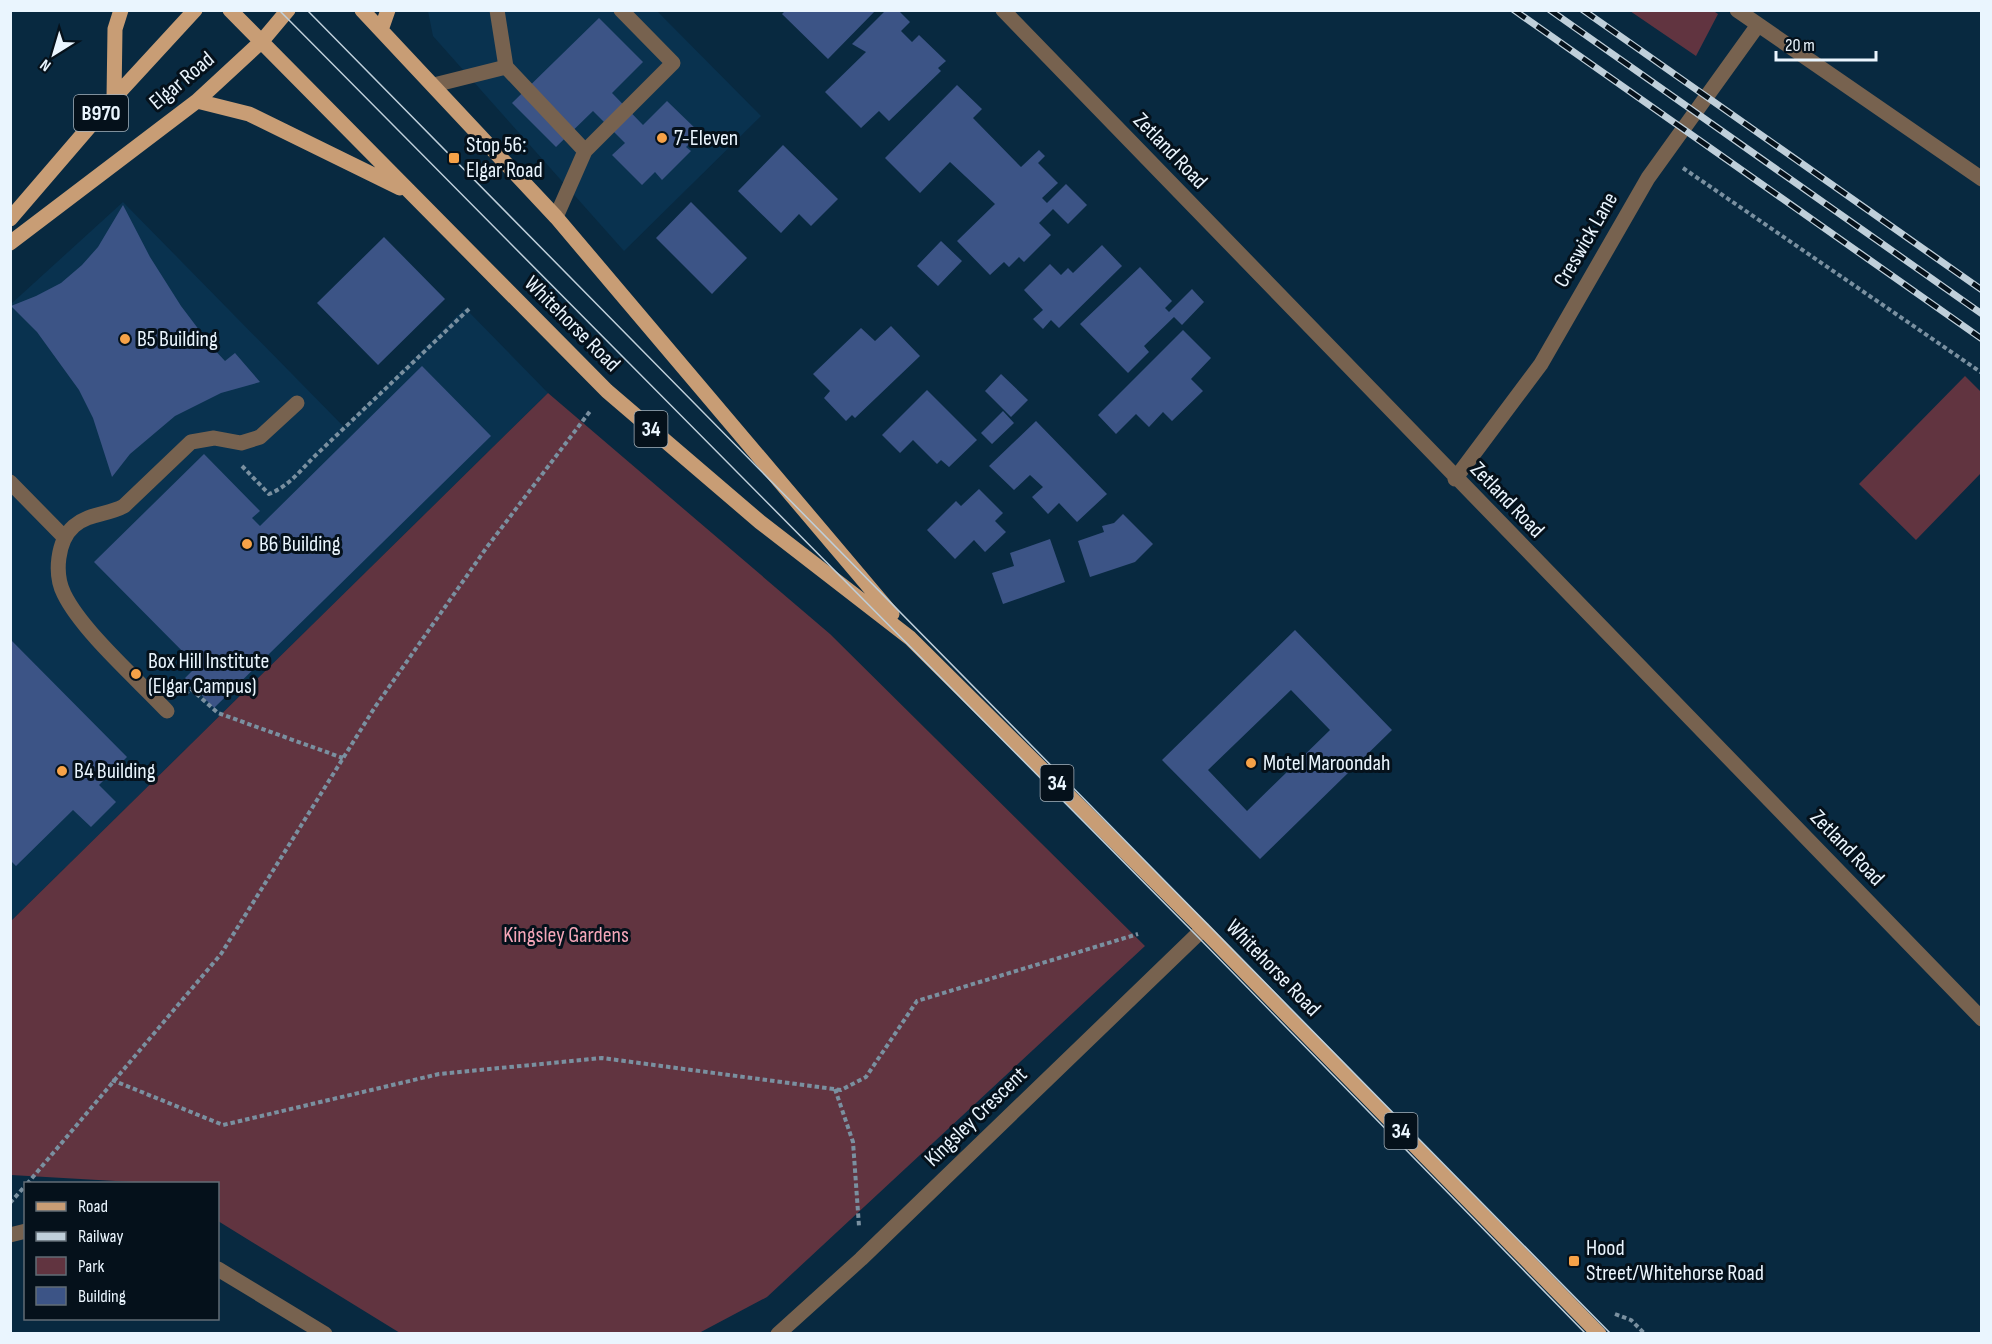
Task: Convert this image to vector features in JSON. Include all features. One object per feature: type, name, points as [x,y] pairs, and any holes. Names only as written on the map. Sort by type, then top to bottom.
[{"type":"main road","points":[[114,98],[115,28],[121,10]]},
{"type":"main road","name":"Elgar Road","points":[[10,219],[114,98],[195,10]]},
{"type":"main road","name":"Whitehorse Road","points":[[230,10],[607,391],[760,522],[910,638]]},
{"type":"main road","name":"Elgar Road","points":[[10,243],[197,101],[262,41],[288,10]]},
{"type":"main road","name":"Whitehorse Road","points":[[362,10],[556,217],[826,534],[910,638],[1203,929],[1599,1334]]},
{"type":"main road","points":[[381,30],[388,10]]},
{"type":"main road","points":[[197,101],[249,114],[413,195]]},
{"type":"street","points":[[497,10],[506,67],[585,151]]},
{"type":"street","points":[[556,217],[585,151],[673,63],[621,10]]},
{"type":"street","name":"Zetland Road","points":[[1003,10],[1455,479],[1982,1019]]},
{"type":"street","points":[[1737,10],[1982,179]]},
{"type":"street","name":"Creswick Lane","points":[[1455,479],[1541,364],[1648,178],[1758,25]]},
{"type":"street","points":[[434,85],[506,67]]},
{"type":"street","points":[[167,711],[78,616],[63,592],[60,577],[60,551],[64,537],[90,515],[111,513],[124,506],[191,442],[214,438],[241,443],[260,437],[297,403]]},
{"type":"street","points":[[10,482],[64,537]]},
{"type":"street","name":"Kingsley Crescent","points":[[778,1334],[861,1259],[1203,929]]},
{"type":"street","points":[[219,1270],[325,1334]]},
{"type":"path","points":[[1664,155],[1982,373]]},
{"type":"path","points":[[214,438],[269,494],[282,488],[296,478],[318,453],[470,308]]},
{"type":"path","points":[[28,1182],[221,954],[375,707],[487,547],[575,430]]},
{"type":"path","points":[[209,707],[343,758]]},
{"type":"path","points":[[112,1080],[223,1125],[439,1074],[602,1058],[841,1090],[866,1077],[917,1001],[1138,934]]},
{"type":"path","points":[[835,1089],[853,1142],[861,1259]]},
{"type":"path","points":[[10,1203],[24,1186]]},
{"type":"shaded area","name":"7-Eleven","points":[[428,11],[657,11],[761,116],[624,251],[433,36]]},
{"type":"shaded area","name":"Box Hill Institute (Elgar Campus)","points":[[123,202],[344,427],[465,308],[548,393],[11,921],[11,304]]},
{"type":"green space","points":[[1712,10],[1718,14],[1696,56],[1630,11]]},
{"type":"green space","points":[[1965,376],[1981,392],[1981,473],[1916,540],[1859,484]]},
{"type":"green space","name":"Kingsley Gardens","points":[[548,393],[830,634],[1145,946],[767,1297],[699,1333],[400,1333],[219,1222],[219,1182],[133,1182],[11,1175],[11,921]]},
{"type":"building","points":[[786,10],[876,10],[828,59],[782,14]]},
{"type":"building","points":[[886,10],[898,10],[910,22],[901,31],[912,42],[919,35],[946,61],[938,68],[941,71],[889,121],[879,111],[861,128],[825,92],[866,52],[852,44]]},
{"type":"building","points":[[599,18],[643,62],[612,93],[643,125],[667,101],[700,133],[686,147],[691,151],[662,180],[655,172],[642,185],[612,155],[625,143],[593,111],[556,147],[512,103]]},
{"type":"building","points":[[957,85],[982,109],[973,118],[1021,167],[1039,150],[1045,156],[1038,163],[1058,183],[1042,198],[1047,203],[1066,184],[1087,205],[1068,224],[1053,209],[1039,223],[1051,235],[1024,262],[1019,257],[1009,267],[1004,262],[990,275],[957,241],[995,204],[950,162],[920,193],[885,158]]},
{"type":"building","points":[[783,145],[838,199],[811,226],[799,214],[781,233],[738,191]]},
{"type":"building","points":[[691,202],[747,258],[712,294],[656,238]]},
{"type":"building","name":"B5 Building","points":[[123,205],[150,257],[181,306],[212,347],[225,361],[235,353],[260,382],[221,393],[175,416],[130,454],[112,477],[93,418],[79,390],[37,332],[11,306],[61,283],[82,265],[98,247]]},
{"type":"building","points":[[384,237],[445,299],[378,365],[317,303]]},
{"type":"building","points":[[941,241],[962,261],[938,286],[917,266]]},
{"type":"building","points":[[1102,245],[1122,266],[1059,328],[1051,320],[1043,329],[1033,319],[1043,310],[1024,290],[1050,264],[1061,275],[1068,268],[1073,273]]},
{"type":"building","points":[[1140,267],[1172,301],[1165,308],[1169,312],[1192,289],[1204,302],[1182,325],[1174,317],[1144,346],[1149,352],[1128,373],[1080,324]]},
{"type":"building","points":[[891,326],[920,356],[855,418],[852,415],[846,421],[824,398],[830,391],[813,374],[861,328],[875,341]]},
{"type":"building","points":[[1183,330],[1211,358],[1191,379],[1203,391],[1172,421],[1163,412],[1149,427],[1136,414],[1116,434],[1098,415]]},
{"type":"building","name":"B6 Building","points":[[422,366],[491,436],[214,708],[185,678],[197,666],[94,562],[204,454],[260,511],[252,518],[260,526]]},
{"type":"building","points":[[1001,374],[1028,400],[1011,417],[985,391]]},
{"type":"building","points":[[927,390],[977,440],[949,467],[941,460],[937,464],[913,440],[900,453],[882,435]]},
{"type":"building","points":[[1003,411],[1014,423],[992,444],[981,433]]},
{"type":"building","points":[[1036,421],[1107,494],[1077,522],[1059,503],[1048,514],[1032,497],[1043,487],[1030,475],[1014,490],[989,466]]},
{"type":"building","points":[[979,489],[1003,513],[995,521],[1006,532],[985,552],[974,540],[955,559],[927,530],[956,501],[961,506]]},
{"type":"building","points":[[1123,514],[1153,544],[1135,562],[1090,577],[1078,541],[1104,532],[1102,526],[1114,523]]},
{"type":"building","points":[[1050,539],[1065,582],[1003,604],[992,573],[1014,566],[1010,553]]},
{"type":"building","points":[[1295,630],[1392,730],[1260,859],[1162,760]],"holes":[[[1291,690],[1330,730],[1247,811],[1208,770]]]},
{"type":"building","name":"B4 Building","points":[[10,639],[127,757],[99,785],[116,802],[91,827],[73,810],[16,866],[10,860]]},
{"type":"tram line","points":[[279,10],[1196,935],[1586,1334]]},
{"type":"tram line","points":[[307,10],[1611,1334]]},
{"type":"railway","points":[[1514,10],[1982,339]]},
{"type":"railway","points":[[1550,10],[1982,314]]},
{"type":"railway","points":[[1583,10],[1982,290]]},
{"type":"place","name":"7-Eleven","points":[[662,138]]},
{"type":"place","name":"Stop 56: Elgar Road","points":[[454,158]]},
{"type":"place","name":"B5 Building","points":[[125,339]]},
{"type":"place","name":"B6 Building","points":[[247,544]]},
{"type":"place","name":"Box Hill Institute (Elgar Campus)","points":[[136,674]]},
{"type":"place","name":"Motel Maroondah","points":[[1251,763]]},
{"type":"place","name":"B4 Building","points":[[62,771]]},
{"type":"place","name":"Hood Street/Whitehorse Road","points":[[1574,1261]]}]
